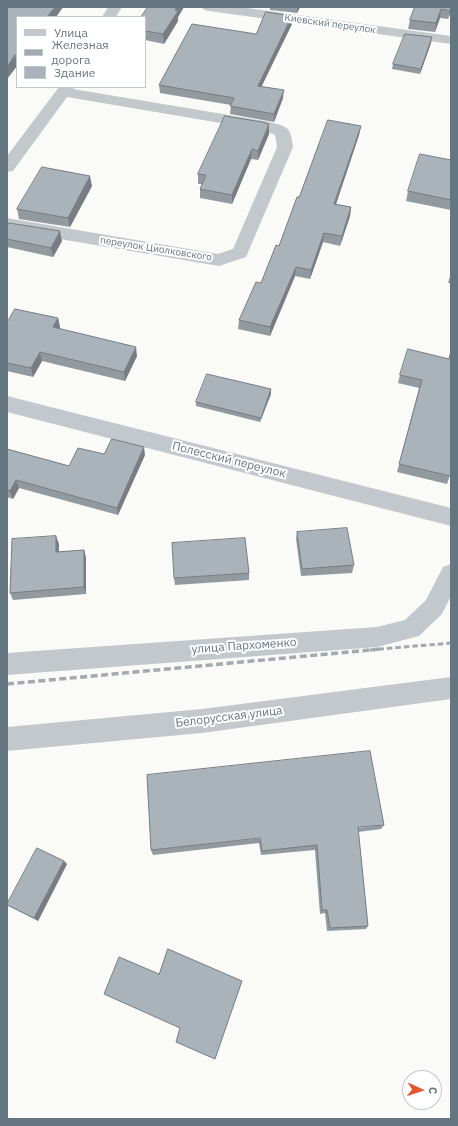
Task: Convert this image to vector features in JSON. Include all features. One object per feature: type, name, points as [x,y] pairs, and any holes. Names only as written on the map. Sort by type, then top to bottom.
[{"type":"street","points":[[110,16],[115,7]]},
{"type":"street","name":"Киевский переулок","points":[[209,7],[451,40]]},
{"type":"street","points":[[7,167],[66,89]]},
{"type":"street","name":"переулок Циолковского","points":[[7,224],[219,260],[240,253],[285,147],[283,132],[266,126],[66,89]]},
{"type":"street","name":"Полесский переулок","points":[[7,404],[451,517]]},
{"type":"street","name":"улица Пархоменко","points":[[7,664],[377,636],[411,628],[434,607],[451,574]]},
{"type":"street","name":"Белорусская улица","points":[[7,739],[202,721],[451,688]]},
{"type":"building","points":[[9,7],[55,7],[48,16],[16,16],[16,55],[7,67],[7,10]]},
{"type":"building","points":[[148,7],[177,7],[175,10],[178,11],[163,34],[146,31],[146,16],[142,16]]},
{"type":"building","points":[[415,7],[451,7],[450,11],[441,9],[436,23],[410,20]]},
{"type":"building","points":[[266,12],[292,16],[258,86],[284,90],[274,114],[230,106],[234,98],[159,85],[192,24],[256,34]]},
{"type":"building","points":[[405,34],[432,37],[421,69],[393,64]]},
{"type":"building","points":[[225,116],[269,124],[258,151],[252,149],[232,195],[200,189],[206,175],[198,174]]},
{"type":"building","points":[[328,120],[361,126],[334,204],[351,207],[342,236],[324,233],[311,270],[296,267],[270,327],[239,320],[256,282],[261,283],[276,245],[279,246]]},
{"type":"building","points":[[420,154],[451,160],[451,200],[408,191]]},
{"type":"building","points":[[42,167],[90,176],[68,218],[17,209]]},
{"type":"building","points":[[9,223],[60,231],[51,248],[7,239],[7,226]]},
{"type":"building","points":[[15,309],[58,318],[53,327],[136,347],[124,372],[40,352],[31,368],[7,363],[7,323]]},
{"type":"building","points":[[408,349],[449,359],[451,351],[450,476],[399,464],[422,380],[400,375]]},
{"type":"building","points":[[207,374],[271,389],[261,418],[196,402]]},
{"type":"building","points":[[112,439],[144,447],[117,508],[16,480],[10,491],[7,490],[7,449],[69,466],[78,448],[104,454]]},
{"type":"building","points":[[347,528],[354,565],[302,569],[297,532]]},
{"type":"building","points":[[56,536],[56,552],[84,550],[84,587],[10,593],[12,539]]},
{"type":"building","points":[[245,538],[249,573],[174,578],[172,543]]},
{"type":"building","points":[[370,751],[384,825],[358,827],[368,926],[330,928],[327,910],[322,910],[317,845],[262,851],[260,838],[151,850],[147,775]]},
{"type":"building","points":[[37,848],[64,861],[34,918],[7,904]]},
{"type":"building","points":[[168,949],[242,981],[215,1059],[176,1042],[180,1028],[104,994],[119,957],[159,974]]},
{"type":"railway","points":[[374,650],[451,643]]},
{"type":"railway","points":[[374,650],[381,649]]},
{"type":"railway","points":[[370,650],[374,650]]},
{"type":"railway","points":[[7,684],[374,650]]}]
